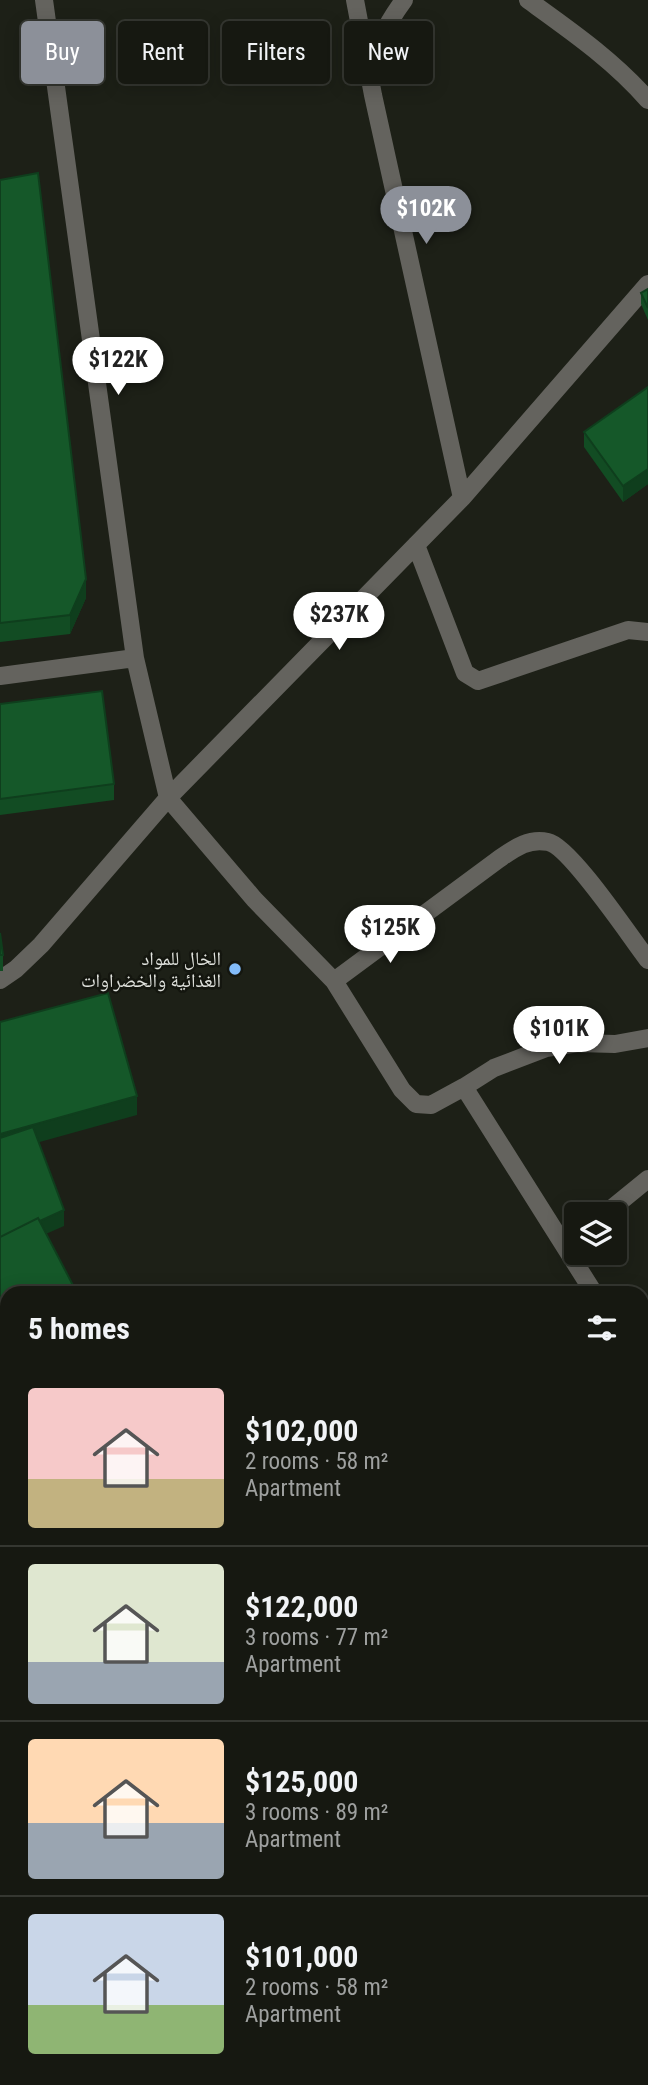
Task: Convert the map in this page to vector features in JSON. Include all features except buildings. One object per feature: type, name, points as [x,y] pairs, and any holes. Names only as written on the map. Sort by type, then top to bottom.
[{"type":"street","points":[[44,0],[135,658],[168,798],[254,899],[334,981],[402,1090],[416,1104],[431,1105],[494,1068],[546,1048],[578,1043],[615,1044],[648,1038]]},
{"type":"street","points":[[355,0],[373,95],[462,498]]},
{"type":"street","points":[[373,95],[378,42],[404,0]]},
{"type":"street","points":[[528,0],[593,48],[630,79],[648,100]]},
{"type":"street","points":[[0,980],[16,970],[41,945],[168,798],[462,498],[648,284]]},
{"type":"street","points":[[416,545],[465,673],[478,681],[628,630],[648,632]]},
{"type":"street","points":[[0,676],[135,658]]},
{"type":"street","points":[[334,981],[499,859],[518,846],[536,841],[551,842],[558,846],[588,880],[648,960]]},
{"type":"street","points":[[464,1087],[564,1234]]},
{"type":"street","points":[[620,1202],[648,1179]]},
{"type":"street","points":[[581,1265],[591,1286]]},
{"type":"place","name":"الخال للمواد الغذائية والخضراوات","points":[[235,969]]}]
